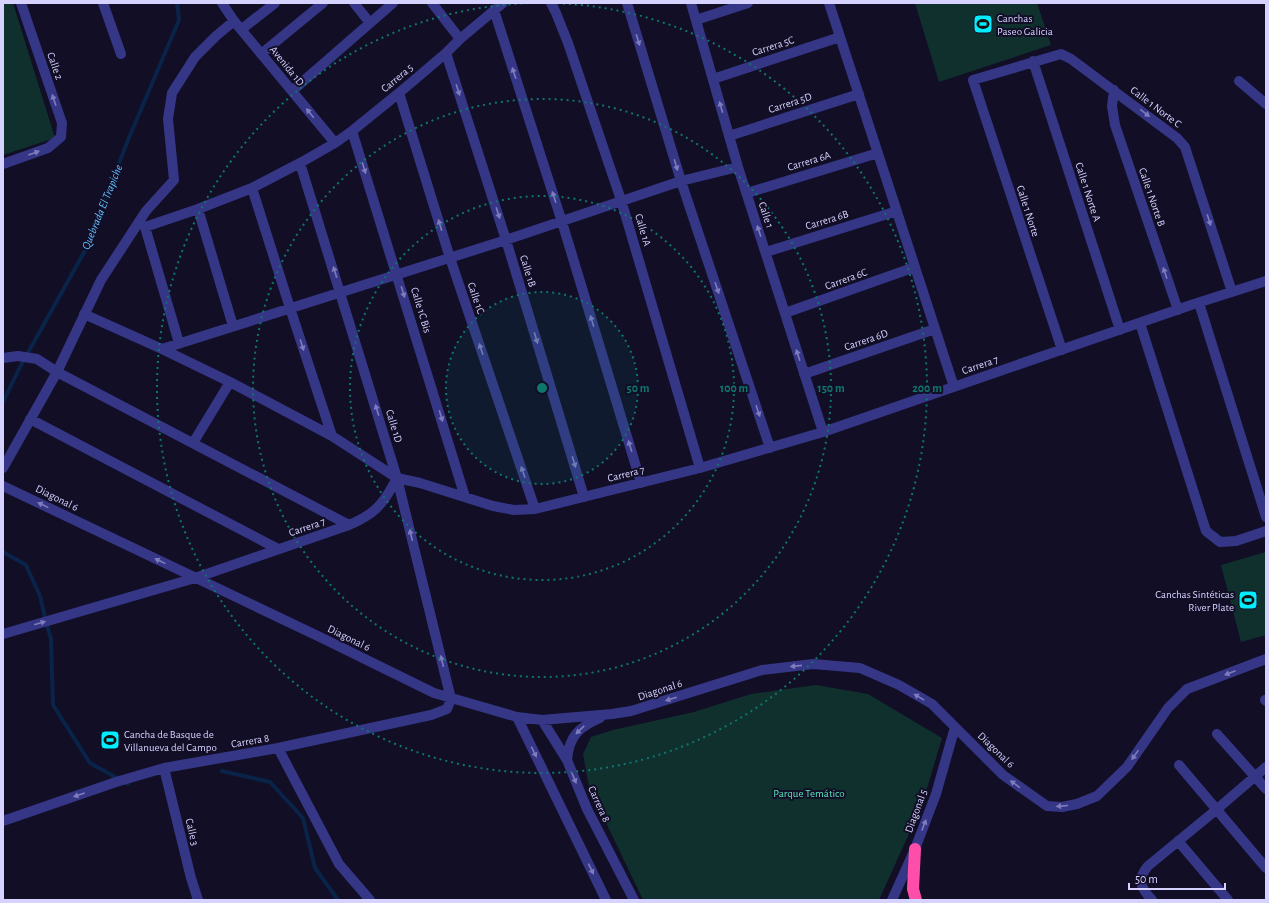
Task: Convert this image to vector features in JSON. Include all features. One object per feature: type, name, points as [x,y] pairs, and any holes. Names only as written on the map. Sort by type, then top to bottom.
[{"type":"highway","points":[[915,849],[912,889],[916,900]]},
{"type":"street","name":"Calle 2","points":[[3,164],[48,148],[62,137],[62,123],[21,3]]},
{"type":"street","points":[[103,3],[121,54]]},
{"type":"street","name":"Avenida 1D","points":[[222,3],[261,54],[335,143]]},
{"type":"street","points":[[242,29],[275,3]]},
{"type":"street","points":[[261,54],[323,3]]},
{"type":"street","points":[[354,3],[370,23]]},
{"type":"street","points":[[292,91],[393,3]]},
{"type":"street","points":[[432,3],[460,39]]},
{"type":"street","name":"Carrera 5","points":[[179,343],[145,227],[198,209],[252,188],[335,143],[399,93],[503,3]]},
{"type":"street","name":"Calle 1A","points":[[551,3],[568,43],[621,200],[700,468]]},
{"type":"street","points":[[627,3],[681,180],[770,448]]},
{"type":"street","name":"Calle 1","points":[[691,3],[738,167],[823,432]]},
{"type":"street","points":[[696,20],[748,3]]},
{"type":"street","points":[[829,3],[954,387]]},
{"type":"street","points":[[494,10],[562,222],[641,483]]},
{"type":"street","points":[[3,468],[57,372],[101,280],[146,211],[174,180],[168,120],[172,93],[194,56],[234,20]]},
{"type":"street","name":"Carrera 5C","points":[[713,79],[840,37]]},
{"type":"street","name":"Calle 1B","points":[[446,53],[506,240],[584,497]]},
{"type":"street","name":"Calle 1 Norte C","points":[[973,80],[1060,54],[1071,58],[1177,138],[1185,148],[1232,292]]},
{"type":"street","name":"Calle 1 Norte A","points":[[1033,61],[1120,330]]},
{"type":"street","name":"Calle 1 Norte","points":[[973,80],[1062,350]]},
{"type":"street","points":[[1239,81],[1266,104]]},
{"type":"street","name":"Calle 1 Norte B","points":[[1114,90],[1112,106],[1115,125],[1178,310]]},
{"type":"street","name":"Calle 1C","points":[[399,93],[450,258],[535,509]]},
{"type":"street","name":"Carrera 5D","points":[[729,136],[859,94]]},
{"type":"street","name":"Calle 1C Bis","points":[[352,131],[465,497]]},
{"type":"street","name":"Carrera 6A","points":[[747,192],[878,153]]},
{"type":"street","name":"Calle 1D","points":[[300,163],[341,292],[397,478],[451,699]]},
{"type":"street","points":[[162,349],[562,222],[681,180],[738,167]]},
{"type":"street","points":[[252,188],[332,436]]},
{"type":"street","points":[[198,209],[233,326]]},
{"type":"street","name":"Carrera 6B","points":[[766,252],[897,211]]},
{"type":"street","name":"Carrera 6C","points":[[785,313],[915,267]]},
{"type":"street","name":"Carrera 7","points":[[3,634],[195,578],[349,525],[371,513],[379,506],[397,478],[420,483],[493,506],[514,510],[535,509],[700,468],[823,432],[1199,302],[1266,282]]},
{"type":"street","points":[[1199,302],[1266,517]]},
{"type":"street","points":[[84,314],[162,349],[230,382],[332,436],[397,478]]},
{"type":"street","points":[[1140,323],[1206,531],[1220,542],[1236,541],[1266,531]]},
{"type":"street","name":"Carrera 6D","points":[[804,374],[935,329]]},
{"type":"street","points":[[3,358],[18,356],[37,359],[57,372],[349,525]]},
{"type":"street","points":[[193,443],[230,382]]},
{"type":"street","points":[[30,419],[278,549]]},
{"type":"street","name":"Diagonal 6","points":[[3,486],[434,693],[517,717],[542,720],[631,711],[762,670],[813,664],[860,668],[899,685],[932,704],[1003,775],[1047,806],[1062,807],[1077,804],[1097,796],[1127,768],[1168,708],[1187,689],[1266,659]]},
{"type":"street","name":"Carrera 8","points":[[3,821],[116,782],[164,768],[278,748],[431,715],[447,709],[451,699]]},
{"type":"street","points":[[567,760],[569,747],[580,729],[586,724],[609,714]]},
{"type":"street","points":[[517,717],[606,900]]},
{"type":"street","name":"Carrera 8","points":[[542,720],[567,760],[587,809],[634,900]]},
{"type":"street","name":"Diagonal 5","points":[[892,900],[915,849],[936,794],[955,727]]},
{"type":"street","points":[[1217,734],[1266,789]]},
{"type":"street","points":[[278,748],[339,864],[370,900]]},
{"type":"street","points":[[1179,766],[1266,868]]},
{"type":"street","points":[[1152,900],[1143,890],[1141,882],[1144,871],[1148,866],[1266,767]]},
{"type":"street","name":"Calle 3","points":[[164,768],[191,878],[198,900]]},
{"type":"street","points":[[1178,841],[1228,900]]},
{"type":"green space","points":[[3,3],[13,3],[55,138],[3,155]]},
{"type":"green space","name":"Canchas Paseo Galicia","points":[[915,3],[1037,3],[1051,45],[939,82]]},
{"type":"green space","name":"Canchas Sintéticas River Plate","points":[[1266,552],[1266,635],[1241,642],[1221,565]]},
{"type":"green space","name":"Parque Temático","points":[[816,685],[868,694],[942,738],[922,805],[879,900],[643,900],[589,787],[583,754],[591,737],[613,730],[694,712],[751,694]]},
{"type":"waterway","name":"Quebrada El Trapiche","points":[[3,402],[20,367],[87,247],[128,140],[179,20],[177,3]]},
{"type":"waterway","points":[[3,552],[26,565],[40,596],[45,617]]},
{"type":"waterway","points":[[47,625],[51,639],[53,705],[90,763],[128,784]]},
{"type":"waterway","points":[[222,771],[270,782],[303,818],[315,868],[338,900]]},
{"type":"place","name":"Canchas Paseo Galicia","points":[[983,24]]},
{"type":"place","name":"Canchas Sintéticas River Plate","points":[[1248,600]]},
{"type":"place","name":"Cancha de Basque de Villanueva del Campo","points":[[110,740]]}]
